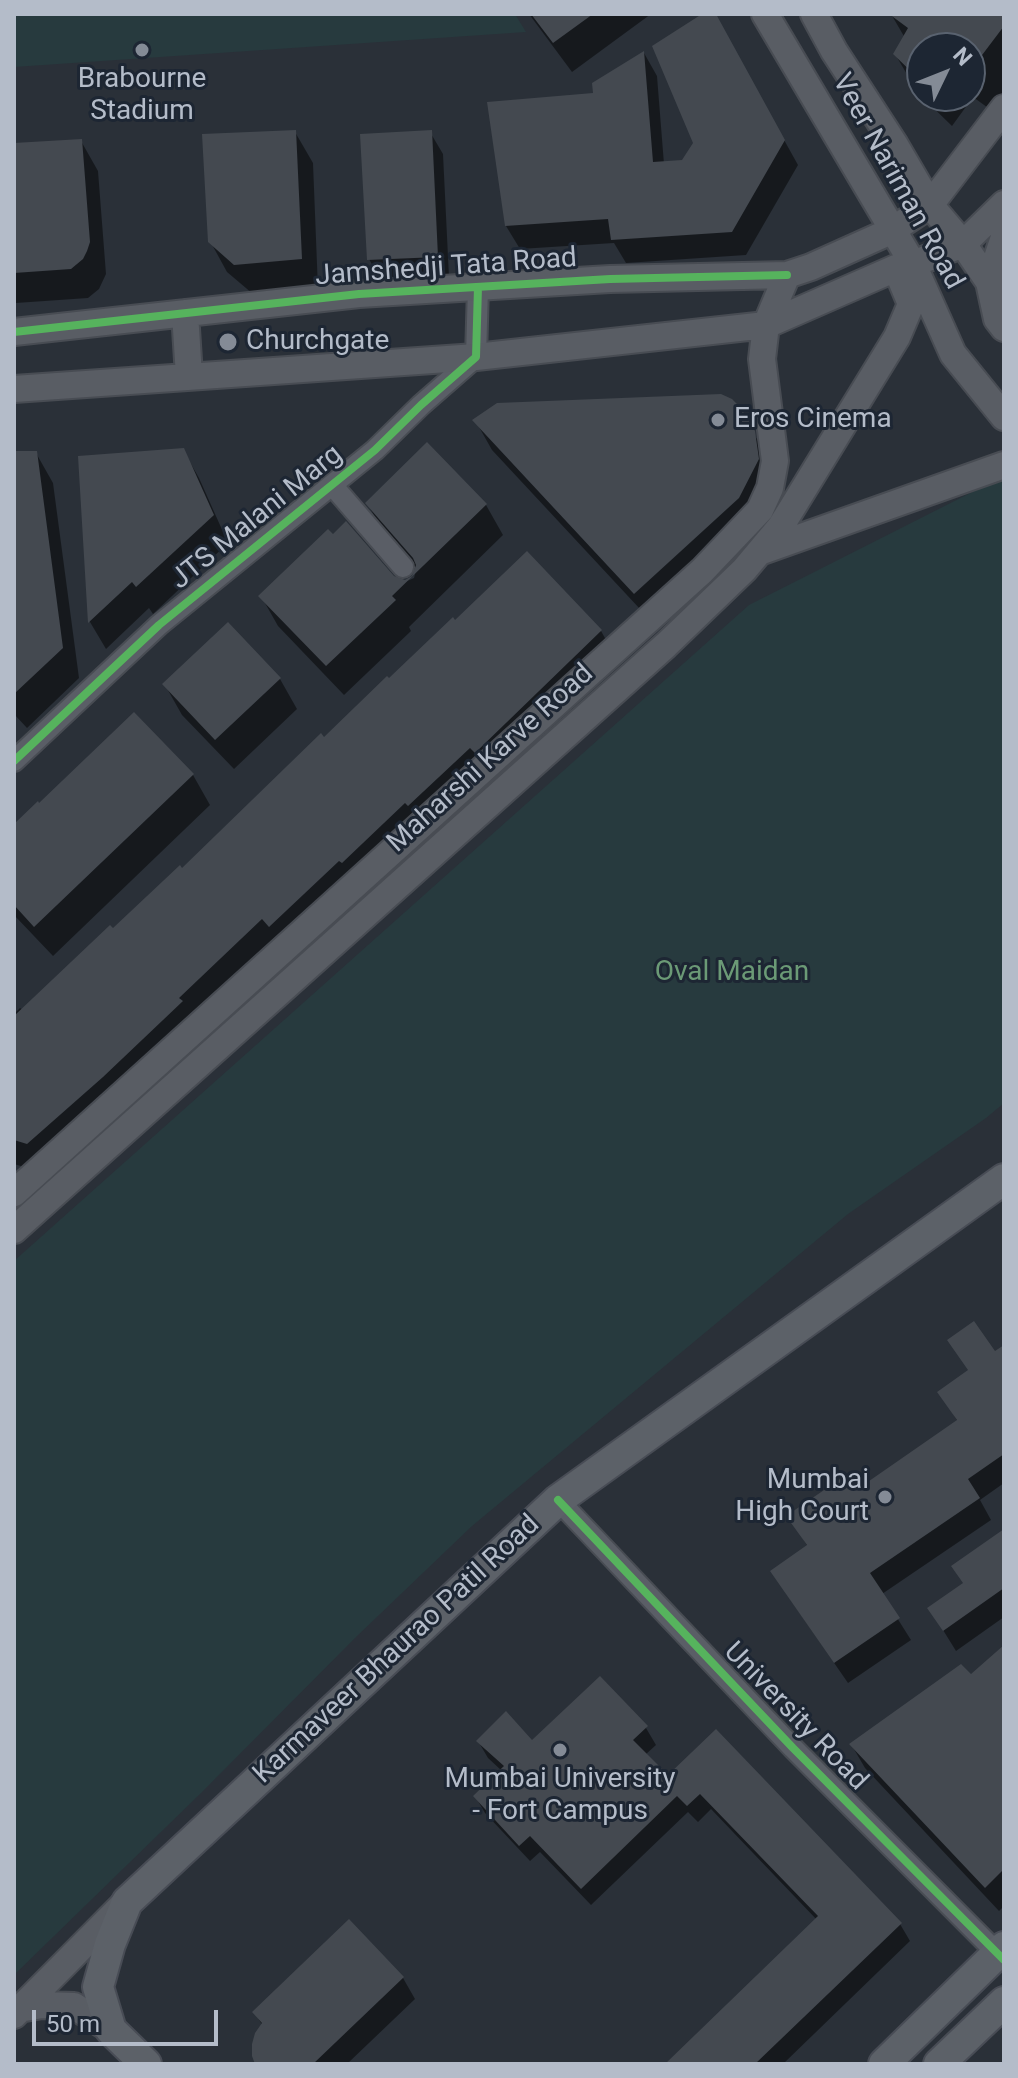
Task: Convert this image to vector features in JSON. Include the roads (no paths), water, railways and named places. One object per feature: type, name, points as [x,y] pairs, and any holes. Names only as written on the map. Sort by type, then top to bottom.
[{"type":"main road","name":"Veer Nariman Road","points":[[765,14],[891,231],[904,266],[953,354],[1004,417]]},
{"type":"main road","name":"Veer Nariman Road","points":[[814,14],[930,205],[963,244],[989,282],[997,319],[1004,328]]},
{"type":"main road","points":[[891,231],[930,205],[1004,108]]},
{"type":"main road","points":[[14,389],[476,357],[766,325],[963,244],[1004,204]]},
{"type":"main road","name":"Jamshedji Tata Road","points":[[14,332],[359,294],[610,279],[787,275],[891,231]]},
{"type":"main road","points":[[989,282],[1004,237]]},
{"type":"main road","name":"Maharshi Karve Road","points":[[14,1230],[666,645],[744,570],[781,526],[897,337],[911,304],[904,266]]},
{"type":"main road","points":[[766,325],[787,275]]},
{"type":"main road","points":[[185,313],[189,376]]},
{"type":"main road","name":"Maharshi Karve Road","points":[[14,1193],[702,571],[760,510],[770,488],[775,461],[762,359],[766,325]]},
{"type":"main road","points":[[761,551],[1004,465]]},
{"type":"main road","name":"Karmaveer Bhaurao Patil Road","points":[[17,2012],[127,1902],[558,1500],[1004,1179]]},
{"type":"main road","points":[[111,2030],[98,1987],[110,1944],[127,1902]]},
{"type":"main road","points":[[884,2064],[1002,1953]]},
{"type":"main road","points":[[939,2064],[1004,2002]]},
{"type":"main road","points":[[17,2012],[42,2005],[74,2006],[111,2030],[146,2064]]},
{"type":"street","points":[[476,357],[478,287]]},
{"type":"street","name":"JTS Malani Marg","points":[[14,761],[159,625],[333,486],[476,357]]},
{"type":"street","points":[[333,486],[403,567]]},
{"type":"street","name":"University Road","points":[[558,1500],[803,1759],[1002,1953]]},
{"type":"place","name":"Brabourne Stadium","points":[[142,50]]},
{"type":"place","name":"Churchgate","points":[[228,342]]},
{"type":"place","name":"Eros Cinema","points":[[718,420]]},
{"type":"place","name":"Mumbai High Court","points":[[885,1497]]},
{"type":"place","name":"Mumbai University - Fort Campus","points":[[560,1750]]},
{"type":"park label","name":"Oval Maidan","points":[[732,973]]}]
